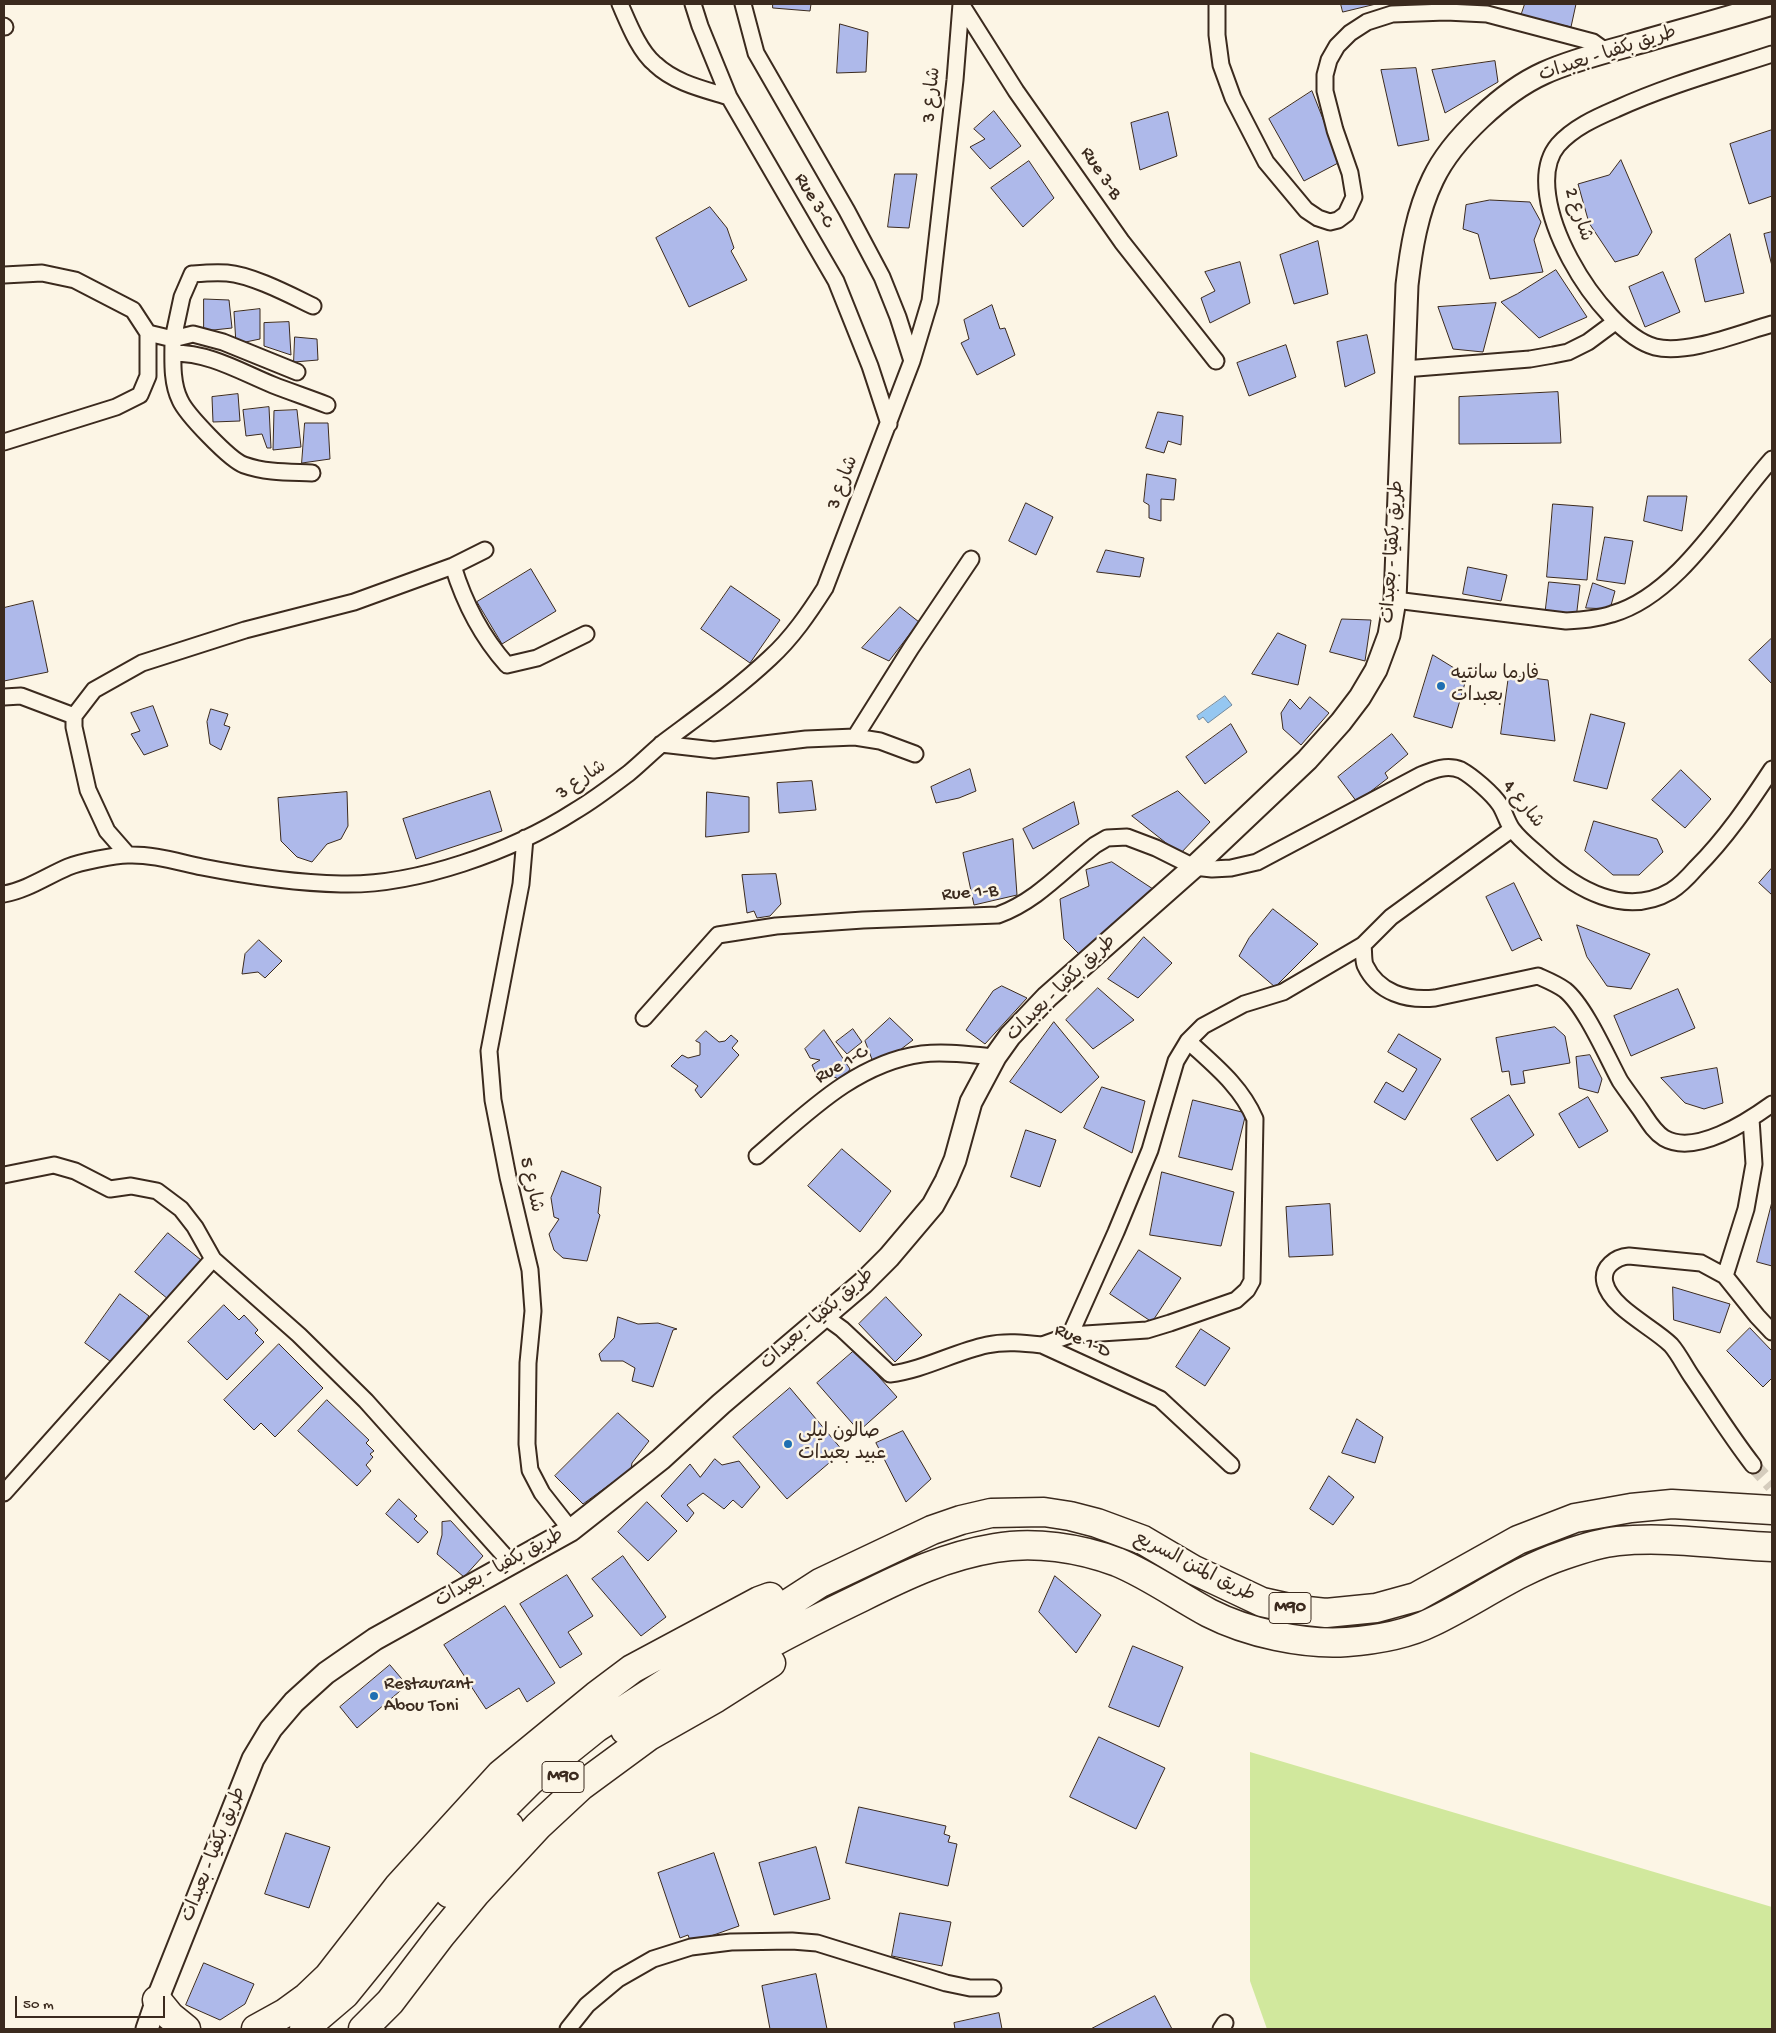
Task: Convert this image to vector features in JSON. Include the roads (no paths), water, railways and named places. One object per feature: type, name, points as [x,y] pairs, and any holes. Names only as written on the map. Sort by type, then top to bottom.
[{"type":"highway","name":"طريق المتن السريع","points":[[820,1583],[932,1530],[961,1520],[991,1513],[1044,1512],[1097,1523],[1143,1540],[1194,1570],[1262,1602],[1298,1610],[1326,1613],[1376,1608],[1416,1597],[1518,1540],[1575,1518],[1631,1508],[1672,1504],[1772,1510]]},
{"type":"highway","name":"طريق المتن السريع","points":[[857,1599],[880,1587],[954,1556],[999,1547],[1044,1546],[1080,1551],[1118,1562],[1212,1614],[1259,1633],[1304,1640],[1345,1642],[1389,1636],[1429,1624],[1505,1580],[1534,1566],[1592,1546],[1616,1541],[1682,1540],[1772,1547]]},
{"type":"highway","points":[[256,2029],[285,2013],[307,1997],[328,1977],[398,1887],[501,1774],[596,1696],[632,1669],[759,1601],[820,1583]]},
{"type":"highway","name":"M90","points":[[304,2029],[345,1994],[466,1844],[530,1781],[604,1723],[820,1583]]},
{"type":"highway","points":[[363,2029],[390,2002],[475,1894],[538,1826],[581,1786],[649,1736],[716,1698],[788,1651],[829,1622],[857,1599]]},
{"type":"highway","name":"M90","points":[[330,2029],[379,1978],[427,1919],[509,1826],[547,1790],[610,1740],[689,1690],[783,1636],[857,1599]]},
{"type":"highway","points":[[157,2000],[170,2016],[186,2029]]},
{"type":"main road","name":"طريق بكفيا - بعبدات","points":[[147,2029],[253,1759],[271,1729],[294,1702],[326,1673],[375,1638],[571,1530],[661,1459],[862,1283],[889,1257],[933,1205],[955,1160],[971,1102],[995,1057],[1010,1036],[1047,997],[1194,867],[1307,760],[1341,722],[1360,697],[1376,670],[1386,644],[1395,600],[1407,285],[1413,238],[1433,179],[1449,151],[1467,130],[1522,86],[1544,73],[1606,52],[1772,4]]},
{"type":"street","points":[[620,4],[636,39],[654,64],[686,84],[729,97]]},
{"type":"street","name":"Rue 3-C","points":[[692,4],[729,97],[836,281],[870,366],[889,424]]},
{"type":"street","name":"Rue 3-C","points":[[743,4],[756,54],[843,204],[882,277],[898,317],[912,361]]},
{"type":"street","name":"شارع 3","points":[[5,895],[71,866],[128,855],[162,858],[249,875],[298,882],[378,883],[436,871],[525,838],[575,812],[629,773],[661,744],[707,710],[771,657],[810,612],[825,588],[889,424],[912,361],[930,301],[956,80],[961,4]]},
{"type":"street","name":"Rue 3-B","points":[[961,4],[1016,90],[1122,242],[1216,361]]},
{"type":"street","points":[[1217,4],[1217,35],[1221,65],[1234,98],[1266,162],[1306,210],[1318,218],[1330,222],[1338,220],[1346,214],[1354,197],[1350,173],[1335,130],[1325,91],[1325,75],[1329,60],[1337,46],[1350,33],[1367,22],[1392,14],[1446,12],[1487,14],[1593,42],[1606,52]]},
{"type":"street","name":"شارع 2","points":[[1772,54],[1634,101],[1576,130],[1558,146],[1549,162],[1546,179],[1549,206],[1563,245],[1586,284],[1615,322],[1630,333],[1654,346],[1670,349],[1689,347],[1772,324]]},
{"type":"street","points":[[312,472],[271,472],[242,464],[220,445],[196,421],[180,400],[175,381],[173,346],[182,297],[192,274],[209,272],[229,273],[272,286],[313,306]]},
{"type":"street","points":[[4,275],[42,273],[75,280],[133,310],[148,333],[186,353],[214,359],[328,405]]},
{"type":"street","points":[[1404,369],[1530,359],[1568,352],[1588,342],[1615,322]]},
{"type":"street","points":[[4,442],[116,407],[140,396],[148,376],[148,333]]},
{"type":"street","points":[[173,346],[193,334],[223,342],[297,372]]},
{"type":"street","points":[[1395,600],[1566,621],[1590,620],[1613,614],[1635,605],[1655,591],[1682,567],[1708,540],[1751,483],[1772,459]]},
{"type":"street","points":[[128,855],[107,831],[88,790],[74,727],[74,716],[94,690],[142,663],[245,630],[354,602],[454,566],[485,550]]},
{"type":"street","points":[[855,737],[911,648],[971,559]]},
{"type":"street","points":[[454,566],[462,594],[497,654],[507,665],[537,658],[586,634]]},
{"type":"street","points":[[4,697],[21,696],[74,716]]},
{"type":"street","points":[[661,744],[714,750],[806,739],[855,737],[880,741],[916,754]]},
{"type":"street","name":"شارع 4","points":[[1194,867],[1231,868],[1257,862],[1421,774],[1450,767],[1461,770],[1476,781],[1500,804],[1512,829],[1560,874],[1579,888],[1611,900],[1639,902],[1657,898],[1672,891],[1683,882],[1710,854],[1737,820],[1772,769]]},
{"type":"street","points":[[1070,1335],[1150,1150],[1176,1061],[1188,1041],[1203,1026],[1244,1004],[1283,992],[1363,945],[1391,917],[1512,829]]},
{"type":"street","name":"Rue 1-B","points":[[644,1018],[718,935],[776,926],[863,920],[998,915],[1016,908],[1029,900],[1095,845],[1107,838],[1116,836],[1139,841],[1194,867]]},
{"type":"street","name":"شارع 5","points":[[525,838],[521,884],[489,1051],[493,1100],[508,1177],[530,1270],[533,1311],[528,1363],[528,1444],[530,1470],[542,1493],[571,1530]]},
{"type":"street","points":[[1363,945],[1364,963],[1376,983],[1390,992],[1406,998],[1421,1000],[1435,998],[1538,976],[1565,990],[1576,1002],[1621,1082],[1654,1129],[1665,1138],[1680,1143],[1698,1142],[1721,1134],[1751,1119],[1772,1104]]},
{"type":"street","points":[[1042,1345],[1070,1335],[1147,1330],[1170,1323],[1236,1300],[1247,1290],[1252,1281],[1255,1119],[1236,1086],[1188,1041]]},
{"type":"street","name":"Rue 1-C","points":[[757,1156],[820,1101],[863,1073],[891,1061],[922,1054],[952,1053],[995,1057]]},
{"type":"street","points":[[1726,1276],[1746,1209],[1754,1164],[1751,1119]]},
{"type":"street","points":[[4,1175],[54,1165],[75,1171],[110,1189],[131,1186],[157,1191],[181,1209],[195,1227],[213,1259],[299,1335],[366,1401],[511,1563]]},
{"type":"street","points":[[1753,1465],[1671,1346],[1624,1308],[1610,1294],[1604,1282],[1608,1265],[1618,1257],[1629,1256],[1701,1263],[1726,1276],[1756,1316],[1772,1332]]},
{"type":"street","points":[[4,1493],[213,1259]]},
{"type":"street","name":"Rue 1-D","points":[[824,1316],[842,1329],[890,1374],[907,1372],[988,1345],[1021,1342],[1042,1345],[1160,1399],[1231,1465]]},
{"type":"street","points":[[568,2029],[587,2005],[618,1979],[653,1959],[691,1947],[731,1942],[792,1941],[817,1943],[946,1983],[970,1988],[993,1988]]},
{"type":"water","points":[[1225,696],[1232,705],[1208,723],[1203,717],[1199,720],[1197,716]]},
{"type":"tunnel","points":[[1753,1465],[1772,1486]]},
{"type":"place","name":"فارما سانتيه بعبدات","points":[[1441,686]]},
{"type":"place","name":"صالون ليلى عبيد بعبدات","points":[[788,1444]]},
{"type":"place","name":"Restaurant Abou Toni","points":[[374,1696]]}]
